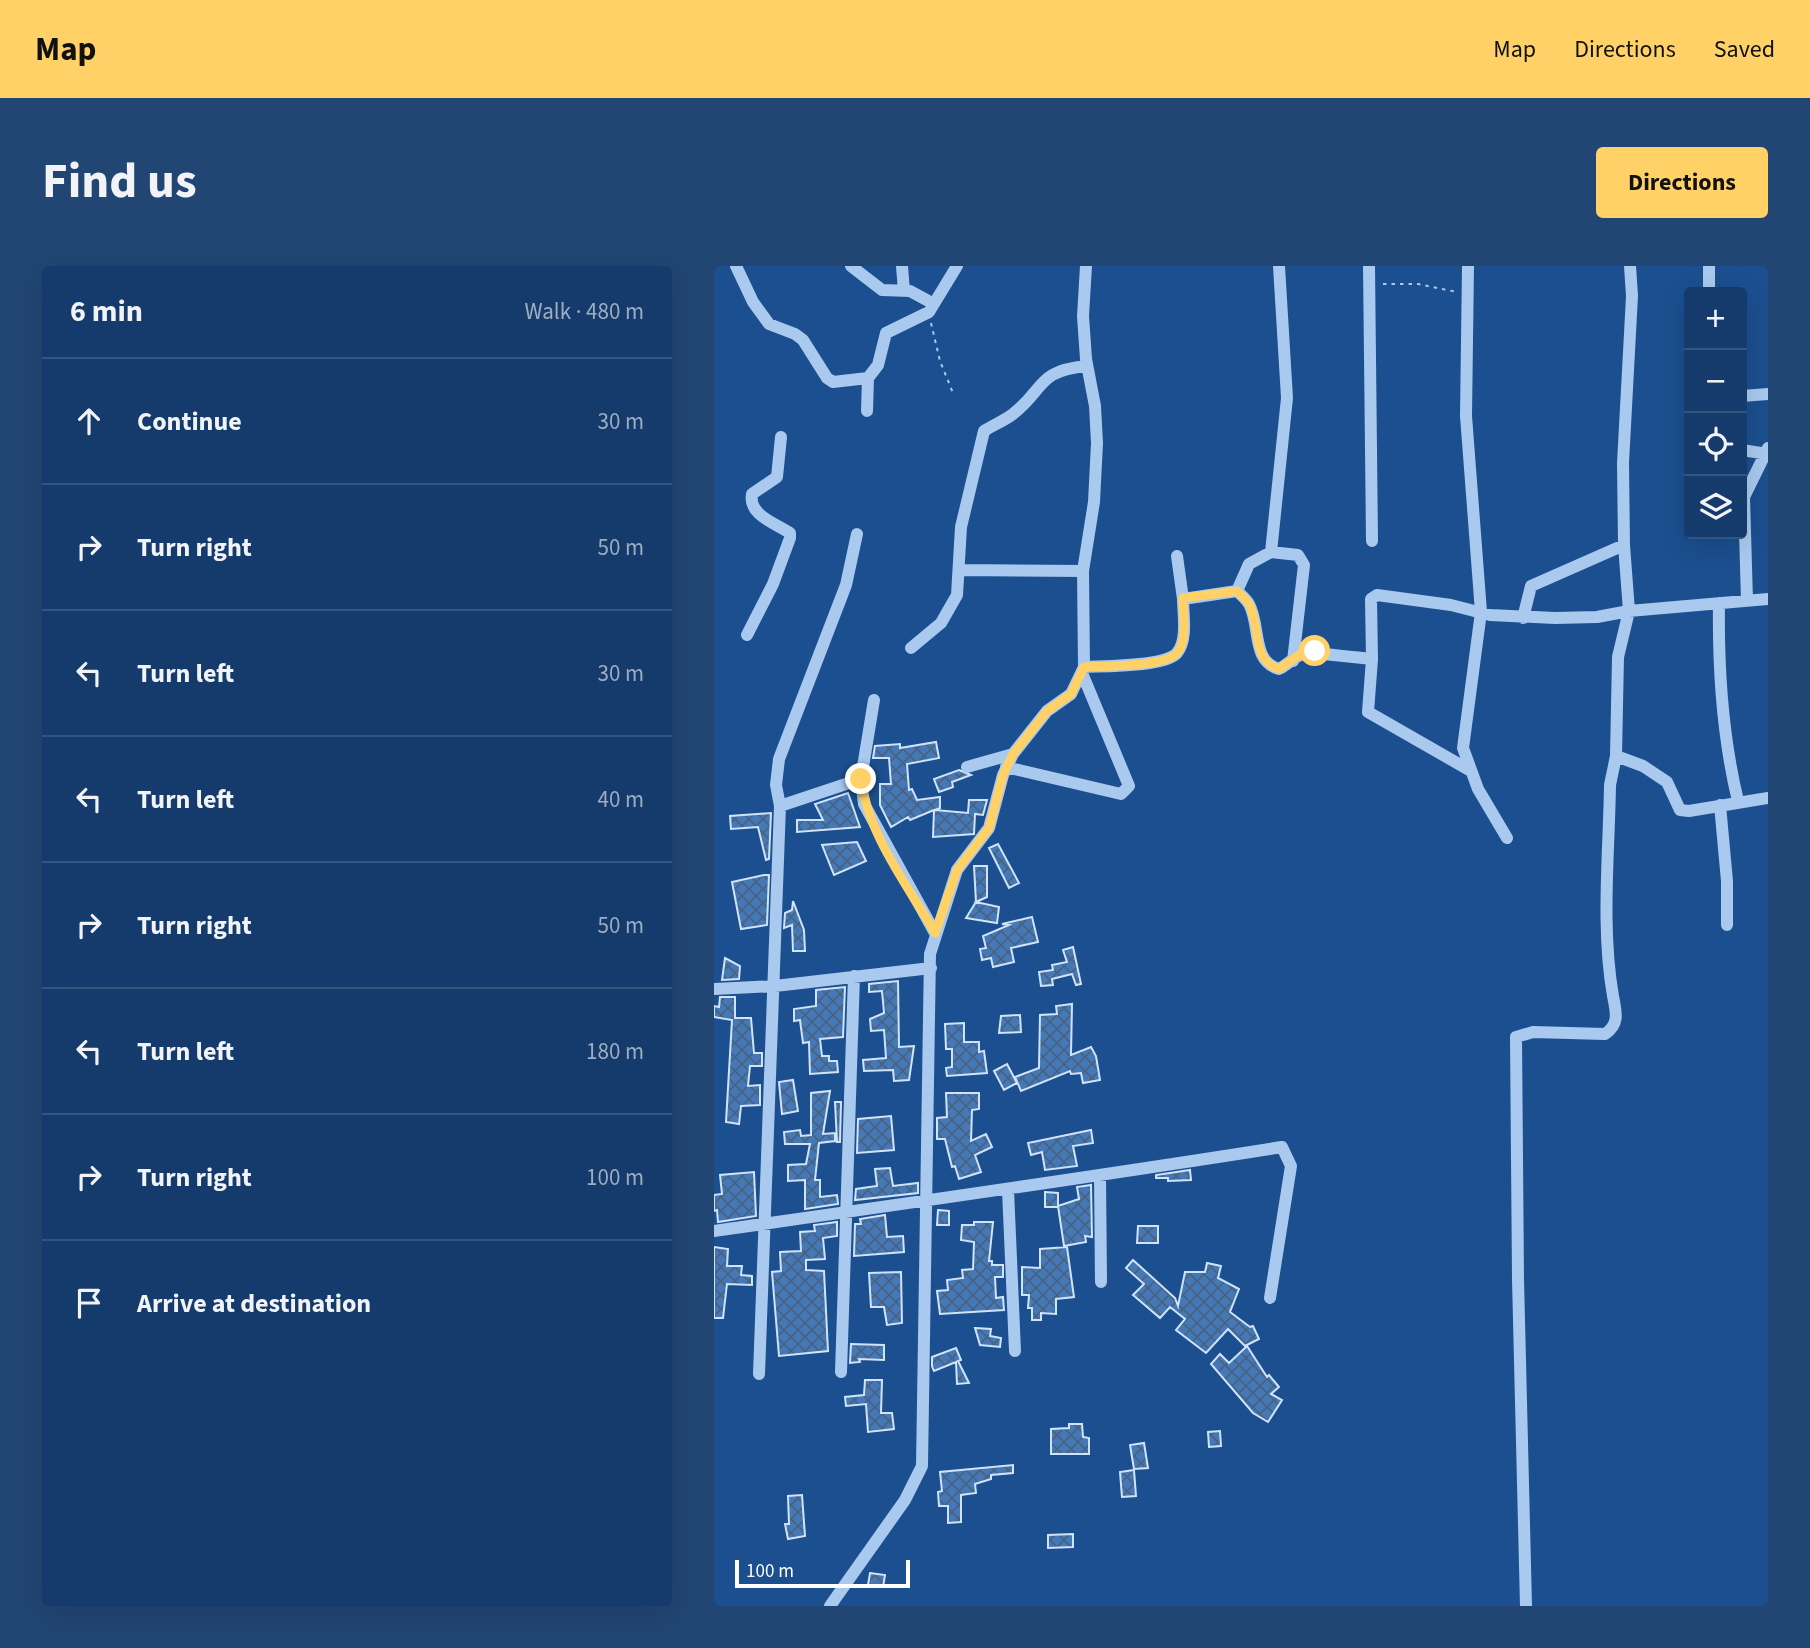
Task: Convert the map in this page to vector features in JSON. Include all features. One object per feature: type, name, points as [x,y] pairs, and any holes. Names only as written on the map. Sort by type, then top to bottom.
[{"type":"street","points":[[736,266],[753,302],[769,324],[803,340],[827,378],[833,382],[868,378]]},
{"type":"street","points":[[851,266],[882,290],[922,295],[931,308]]},
{"type":"street","points":[[902,266],[904,291]]},
{"type":"street","points":[[867,411],[868,378],[878,365],[886,333],[931,308],[957,266]]},
{"type":"street","points":[[1006,767],[1121,794],[1129,786],[1083,670],[1083,571],[1094,502],[1097,443],[1095,405],[1087,366],[1083,316],[1086,266]]},
{"type":"street","points":[[1271,552],[1287,398],[1279,266]]},
{"type":"street","points":[[1368,266],[1372,541]]},
{"type":"street","points":[[1468,266],[1466,416],[1481,612],[1463,748],[1487,806],[1507,838]]},
{"type":"street","points":[[1526,1606],[1518,1279],[1516,1037],[1533,1032],[1605,1034],[1613,1028],[1617,1018],[1608,968],[1610,785],[1616,756],[1618,657],[1629,611],[1624,545],[1623,463],[1632,296],[1630,266]]},
{"type":"street","points":[[1709,266],[1709,287]]},
{"type":"street","points":[[911,648],[941,623],[957,596],[961,527],[984,431],[1012,415],[1042,380],[1065,368],[1087,366]]},
{"type":"street","points":[[1747,396],[1768,394]]},
{"type":"street","points":[[747,635],[773,584],[790,538],[790,533],[761,516],[751,500],[752,494],[777,477],[780,437]]},
{"type":"street","points":[[1747,450],[1767,452],[1744,497],[1747,601]]},
{"type":"street","points":[[759,1374],[763,1224],[775,986],[780,806],[776,785],[779,759],[846,585],[857,534]]},
{"type":"street","points":[[1522,618],[1531,586],[1624,545]]},
{"type":"street","points":[[1237,591],[1249,564],[1271,552],[1298,555],[1304,565],[1293,661]]},
{"type":"street","points":[[1083,670],[1164,660],[1177,654],[1183,638],[1183,598],[1177,556]]},
{"type":"street","points":[[959,570],[1083,571]]},
{"type":"street","points":[[1183,598],[1237,591]]},
{"type":"street","points":[[1237,591],[1249,603],[1261,655],[1268,666],[1279,669],[1302,653],[1315,651],[1334,657],[1372,659]]},
{"type":"street","points":[[1471,771],[1397,725],[1375,718],[1368,712],[1372,659],[1371,599],[1377,595],[1522,618],[1597,617],[1629,611],[1768,599]]},
{"type":"street","points":[[1719,603],[1718,663],[1722,715],[1738,801]]},
{"type":"street","points":[[830,1606],[905,1500],[922,1466],[931,968],[935,933],[957,870],[989,828],[1006,767],[1013,754],[1047,711],[1071,694],[1083,670]]},
{"type":"street","points":[[874,700],[861,779],[864,804],[935,933]]},
{"type":"street","points":[[967,767],[1013,754]]},
{"type":"street","points":[[1616,756],[1667,782],[1679,810],[1689,811],[1768,798]]},
{"type":"street","points":[[780,806],[861,779]]},
{"type":"street","points":[[1720,804],[1727,881],[1727,925]]},
{"type":"street","points":[[714,989],[775,986],[931,968]]},
{"type":"street","points":[[841,1372],[844,1210],[854,976]]},
{"type":"street","points":[[714,1231],[844,1210],[926,1203],[1282,1147],[1291,1166],[1270,1298]]},
{"type":"street","points":[[1100,1176],[1101,1282]]},
{"type":"street","points":[[1008,1190],[1015,1351]]},
{"type":"path","points":[[1369,285],[1418,284],[1435,290],[1468,294]]},
{"type":"path","points":[[931,308],[940,361],[953,393]]},
{"type":"building","points":[[936,742],[939,758],[907,764],[909,790],[912,789],[917,800],[940,797],[940,808],[935,810],[968,813],[969,800],[987,800],[983,815],[975,814],[974,834],[933,837],[934,810],[910,820],[908,817],[891,827],[880,805],[880,784],[891,784],[889,758],[873,758],[875,746],[900,744],[900,748]]},
{"type":"building","points":[[959,770],[971,775],[952,782],[953,787],[939,792],[934,779]]},
{"type":"building","points":[[848,793],[860,827],[797,832],[797,820],[823,820],[815,804]]},
{"type":"building","points":[[771,813],[769,859],[766,860],[758,827],[731,829],[730,816]]},
{"type":"building","points":[[857,842],[866,861],[834,875],[822,845]]},
{"type":"building","points":[[998,844],[1019,883],[1009,888],[989,848]]},
{"type":"building","points":[[974,866],[987,866],[987,897],[976,902]]},
{"type":"building","points":[[769,875],[767,925],[741,929],[732,882]]},
{"type":"building","points":[[793,901],[804,930],[805,951],[793,951],[792,925],[784,928],[785,913],[792,910]]},
{"type":"building","points":[[976,902],[999,907],[997,923],[966,918]]},
{"type":"building","points":[[1032,917],[1038,942],[1011,948],[1014,962],[993,967],[991,958],[982,960],[980,949],[986,948],[983,936],[1009,925],[1002,924]]},
{"type":"building","points":[[1073,947],[1081,984],[1076,985],[1072,974],[1052,979],[1053,985],[1041,986],[1039,972],[1053,970],[1052,965],[1067,962],[1063,950]]},
{"type":"building","points":[[725,958],[740,966],[739,979],[722,980]]},
{"type":"building","points":[[898,981],[899,1047],[914,1046],[909,1080],[894,1081],[893,1070],[864,1071],[863,1060],[886,1058],[884,1030],[871,1031],[870,1019],[884,1013],[882,991],[869,992],[869,984]]},
{"type":"building","points":[[845,987],[843,1037],[820,1039],[822,1056],[829,1056],[829,1061],[837,1061],[838,1072],[810,1074],[809,1042],[803,1043],[800,1020],[794,1021],[794,1009],[816,1006],[816,990]]},
{"type":"building","points":[[720,997],[735,997],[735,1018],[751,1018],[754,1053],[762,1053],[762,1066],[750,1066],[748,1086],[760,1085],[760,1105],[741,1106],[739,1124],[726,1122],[732,1020],[714,1017],[714,1006],[719,1007]]},
{"type":"building","points":[[1072,1004],[1071,1055],[1091,1047],[1096,1056],[1100,1080],[1083,1083],[1081,1073],[1071,1074],[1070,1071],[1021,1091],[1015,1077],[1039,1068],[1040,1015],[1057,1014],[1056,1006]]},
{"type":"building","points":[[1020,1015],[1021,1032],[999,1033],[1001,1016]]},
{"type":"building","points":[[964,1023],[964,1042],[979,1042],[979,1052],[984,1051],[987,1073],[947,1076],[946,1068],[952,1067],[952,1049],[946,1049],[945,1024]]},
{"type":"building","points":[[1007,1064],[1017,1083],[1004,1090],[994,1071]]},
{"type":"building","points":[[793,1080],[798,1111],[782,1114],[779,1082]]},
{"type":"building","points":[[830,1091],[823,1134],[835,1133],[835,1141],[819,1143],[815,1180],[820,1180],[820,1197],[837,1195],[838,1204],[805,1209],[805,1180],[788,1181],[788,1165],[806,1164],[810,1144],[785,1144],[784,1132],[800,1130],[801,1136],[811,1135],[811,1093]]},
{"type":"building","points":[[946,1093],[979,1093],[979,1109],[972,1110],[971,1141],[986,1134],[992,1147],[975,1155],[981,1172],[959,1179],[955,1166],[952,1167],[945,1139],[937,1139],[937,1118],[947,1117]]},
{"type":"building","points":[[835,1102],[841,1102],[840,1142],[837,1142]]},
{"type":"building","points":[[891,1116],[894,1150],[857,1153],[858,1119]]},
{"type":"building","points":[[1091,1130],[1093,1143],[1073,1146],[1077,1166],[1045,1170],[1042,1152],[1031,1155],[1028,1143]]},
{"type":"building","points":[[890,1168],[893,1186],[918,1183],[918,1193],[855,1200],[856,1189],[877,1186],[875,1169]]},
{"type":"building","points":[[1190,1170],[1191,1180],[1168,1181],[1168,1178],[1156,1178],[1156,1175]]},
{"type":"building","points":[[754,1172],[756,1216],[718,1222],[717,1210],[714,1211],[714,1195],[722,1194],[720,1175]]},
{"type":"building","points":[[1091,1185],[1092,1237],[1085,1236],[1086,1242],[1064,1246],[1058,1206],[1079,1199],[1077,1187]]},
{"type":"building","points":[[1045,1192],[1058,1193],[1058,1207],[1045,1207]]},
{"type":"building","points":[[938,1210],[949,1211],[949,1225],[937,1225]]},
{"type":"building","points":[[885,1215],[887,1237],[903,1236],[904,1252],[854,1256],[855,1224],[861,1224],[860,1219]]},
{"type":"building","points":[[837,1222],[837,1236],[823,1238],[825,1259],[806,1260],[806,1270],[824,1271],[828,1351],[779,1356],[772,1272],[781,1271],[780,1252],[801,1251],[800,1232],[815,1231],[814,1225]]},
{"type":"building","points":[[974,1222],[993,1222],[989,1261],[992,1261],[992,1265],[1003,1265],[1003,1277],[995,1277],[996,1298],[1003,1297],[1004,1310],[940,1314],[937,1291],[948,1290],[947,1280],[963,1278],[962,1270],[973,1269],[974,1242],[961,1240],[962,1225],[974,1225]]},
{"type":"building","points":[[1138,1226],[1158,1226],[1158,1243],[1137,1243]]},
{"type":"building","points":[[714,1247],[728,1249],[727,1266],[742,1266],[741,1275],[752,1276],[752,1285],[727,1284],[723,1318],[714,1318]]},
{"type":"building","points":[[1067,1247],[1074,1297],[1056,1299],[1056,1314],[1041,1313],[1041,1320],[1032,1320],[1032,1308],[1028,1308],[1029,1295],[1022,1295],[1022,1267],[1040,1268],[1040,1249]]},
{"type":"building","points":[[1133,1260],[1175,1298],[1178,1306],[1185,1272],[1205,1272],[1207,1263],[1221,1266],[1218,1278],[1239,1289],[1230,1312],[1250,1327],[1253,1326],[1259,1339],[1245,1346],[1228,1329],[1206,1353],[1176,1330],[1185,1319],[1170,1307],[1160,1318],[1133,1295],[1144,1284],[1126,1268]]},
{"type":"building","points":[[901,1272],[902,1323],[887,1325],[884,1307],[871,1307],[869,1273]]},
{"type":"building","points":[[975,1328],[991,1329],[990,1336],[1001,1338],[1000,1347],[980,1345]]},
{"type":"building","points":[[851,1344],[884,1345],[884,1360],[859,1359],[860,1362],[850,1363]]},
{"type":"building","points":[[1247,1346],[1267,1377],[1269,1375],[1279,1387],[1271,1394],[1282,1400],[1268,1422],[1253,1413],[1211,1364],[1220,1354],[1229,1363]]},
{"type":"building","points":[[956,1348],[961,1360],[958,1361],[969,1383],[957,1384],[956,1362],[934,1371],[932,1366],[932,1357]]},
{"type":"building","points":[[865,1380],[882,1380],[881,1413],[892,1413],[894,1429],[868,1432],[866,1404],[846,1406],[845,1397],[864,1395]]},
{"type":"building","points":[[1069,1424],[1082,1424],[1083,1437],[1089,1438],[1089,1454],[1051,1454],[1051,1429],[1069,1428]]},
{"type":"building","points":[[1220,1431],[1221,1446],[1209,1447],[1208,1432]]},
{"type":"building","points":[[1144,1443],[1148,1468],[1134,1469],[1130,1445]]},
{"type":"building","points":[[1013,1465],[1013,1473],[991,1475],[991,1479],[975,1484],[976,1493],[961,1495],[961,1522],[948,1523],[948,1506],[939,1506],[938,1492],[942,1491],[940,1472]]},
{"type":"building","points":[[1134,1470],[1136,1496],[1122,1497],[1120,1472]]},
{"type":"building","points":[[802,1495],[805,1536],[788,1539],[785,1524],[789,1524],[788,1496]]},
{"type":"building","points":[[1073,1534],[1073,1547],[1048,1548],[1048,1535]]},
{"type":"building","points":[[870,1573],[885,1575],[883,1587],[868,1585]]},
{"type":"route","points":[[861,779],[864,804],[874,826],[935,933],[957,870],[989,828],[1003,775],[1013,754],[1047,711],[1071,694],[1084,667],[1164,660],[1177,654],[1183,638],[1183,598],[1215,596],[1237,591],[1249,603],[1261,655],[1268,666],[1279,669],[1302,653],[1315,651]]}]
